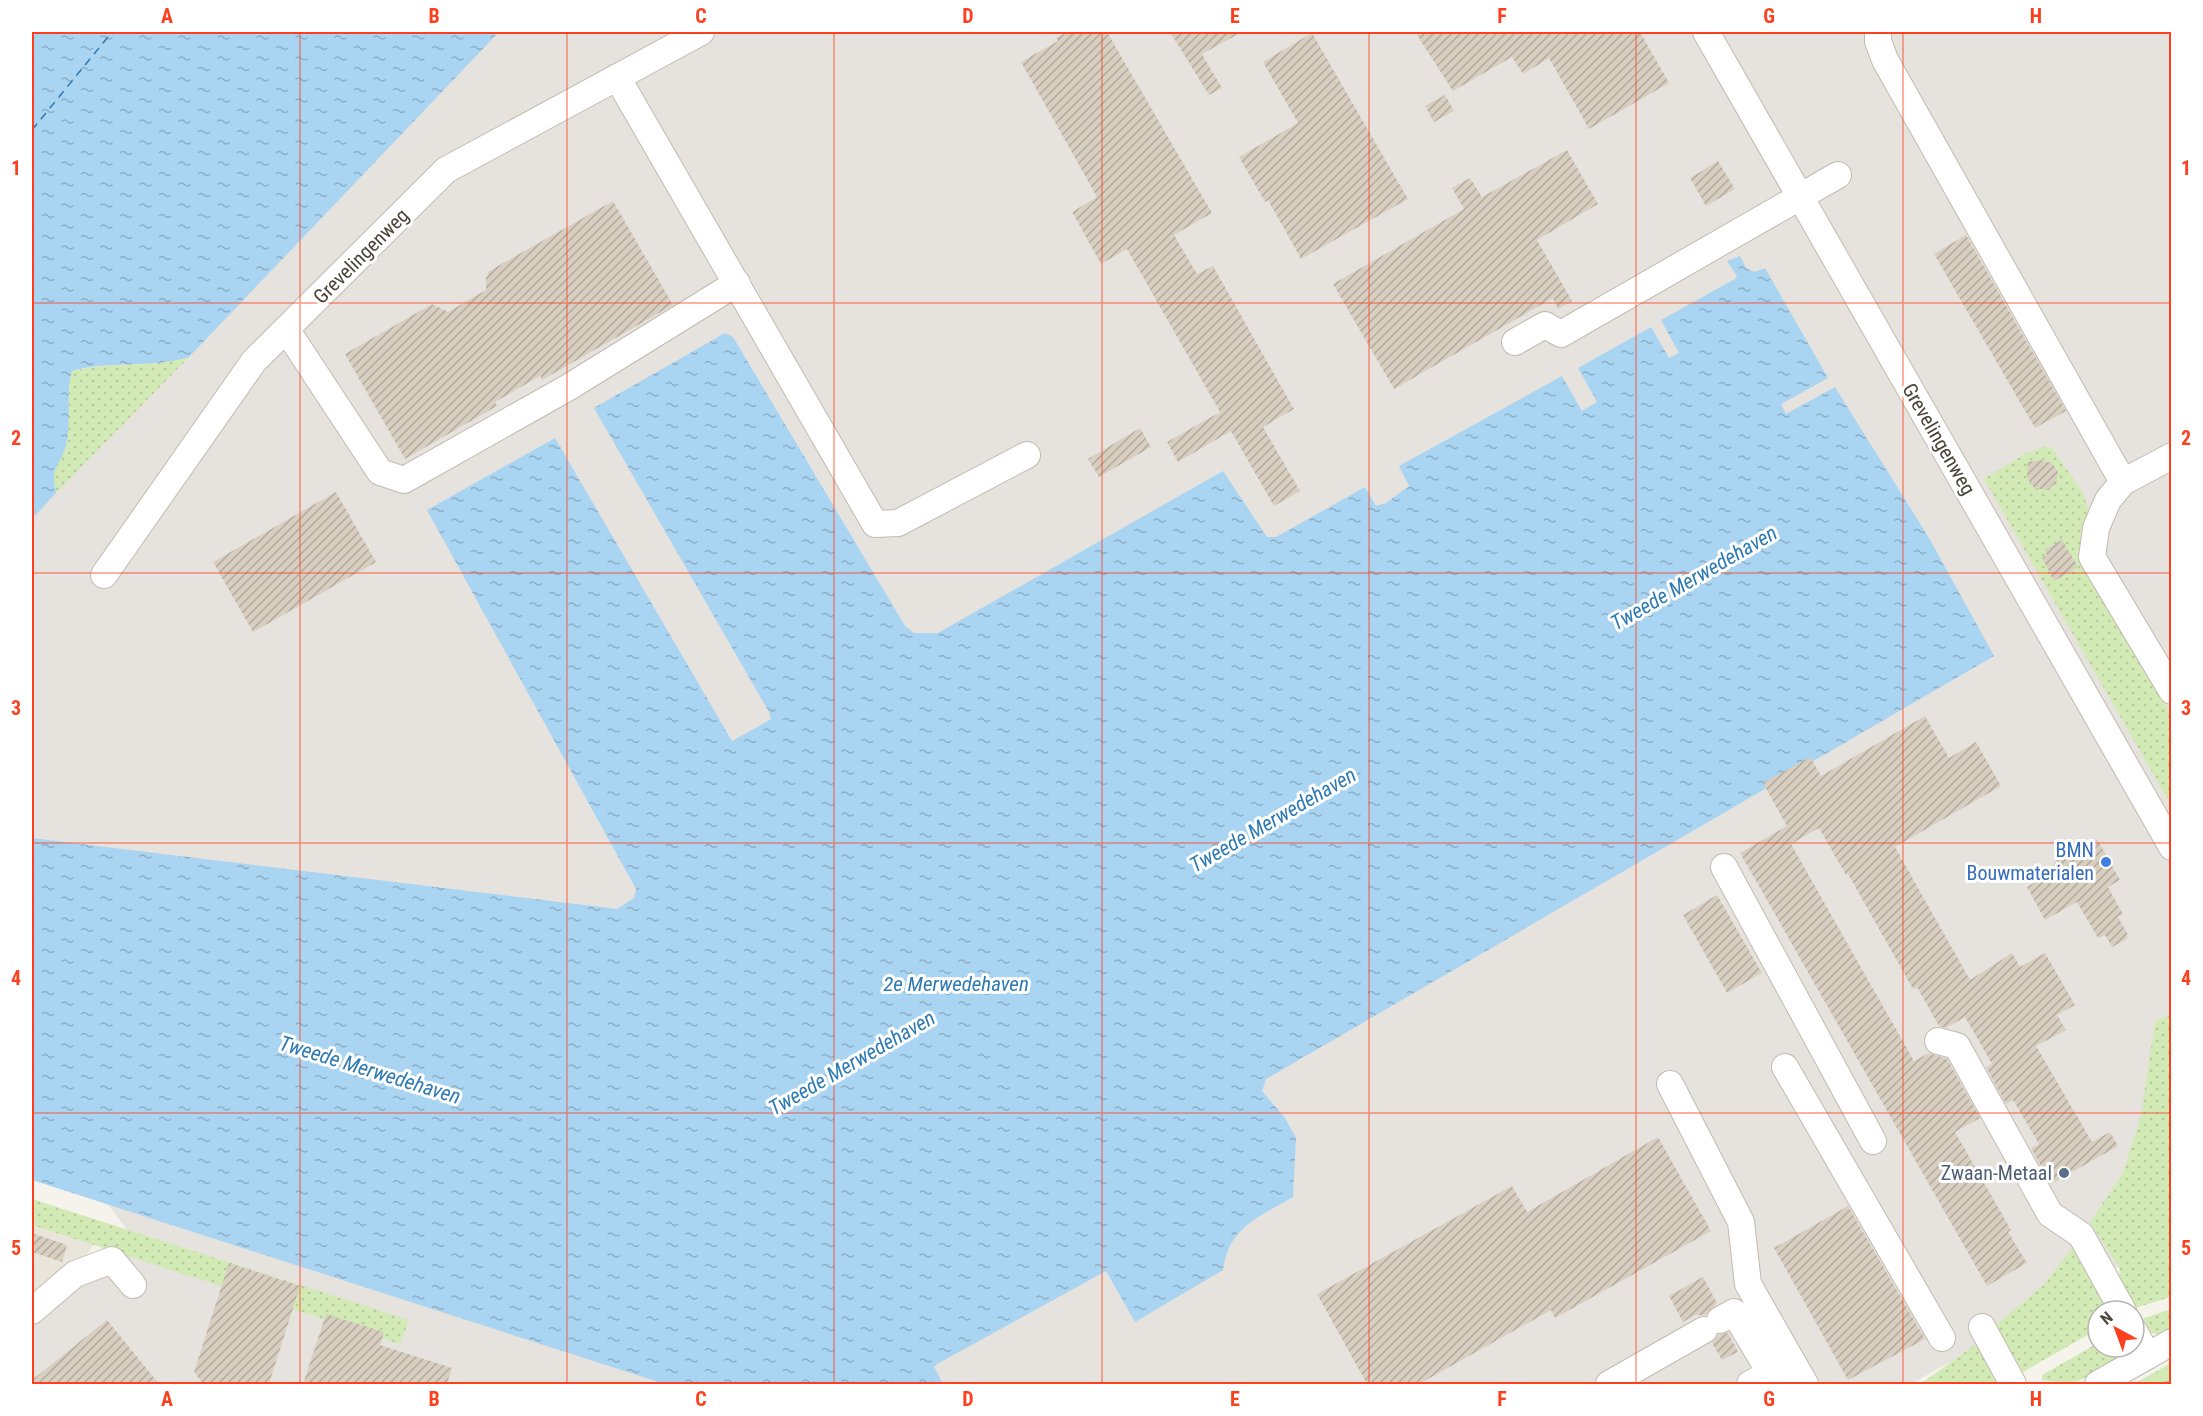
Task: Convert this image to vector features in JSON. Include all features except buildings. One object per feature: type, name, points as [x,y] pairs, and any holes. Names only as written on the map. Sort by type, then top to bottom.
[{"type":"street","name":"Grevelingenweg","points":[[104,575],[254,361],[446,170],[701,32]]},
{"type":"street","name":"Grevelingenweg","points":[[1706,32],[2172,847]]},
{"type":"street","points":[[1878,32],[1878,42],[1886,60],[2123,482]]},
{"type":"street","points":[[617,77],[874,524],[898,523],[1027,455]]},
{"type":"street","points":[[1515,342],[1545,325],[1561,334],[1802,198],[1838,175]]},
{"type":"street","points":[[286,330],[380,472],[404,480],[569,387],[737,283]]},
{"type":"street","points":[[2172,456],[2123,482],[2108,500],[2096,528],[2092,557],[2172,691]]},
{"type":"street","points":[[1724,867],[1873,1141]]},
{"type":"street","points":[[1938,1041],[1957,1046],[2050,1214],[2081,1235],[2116,1299]]},
{"type":"street","points":[[1785,1067],[1942,1338]]},
{"type":"street","points":[[1670,1084],[1741,1222],[1748,1284],[1804,1384]]},
{"type":"street","points":[[35,1301],[75,1274],[112,1260],[133,1285]]},
{"type":"street","points":[[1609,1384],[1734,1312],[1766,1381]]},
{"type":"street","points":[[1982,1327],[2013,1384]]},
{"type":"street","points":[[2098,1384],[2172,1342]]},
{"type":"street","points":[[2146,1352],[2148,1356]]},
{"type":"shaded area","points":[[472,32],[2171,32],[2171,1237],[1911,1384],[32,1384],[32,1311],[128,1231],[32,1105],[32,422]]},
{"type":"shaded area","points":[[32,1225],[93,1244],[90,1251],[32,1300]]},
{"type":"green space","points":[[189,357],[56,493],[55,471],[64,452],[68,436],[69,388],[72,371],[101,366],[160,363]]},
{"type":"green space","points":[[2048,446],[2052,448],[2083,493],[2088,508],[2087,569],[2171,714],[2171,805],[1984,479],[2026,453]]},
{"type":"green space","points":[[2171,1013],[2171,1297],[2146,1305],[2146,1299],[2126,1299],[2117,1284],[2120,1269],[2090,1222],[2123,1173],[2141,1115],[2155,1022]]},
{"type":"green space","points":[[32,1199],[409,1320],[400,1344],[32,1225]]},
{"type":"green space","points":[[2074,1246],[2103,1299],[2086,1299],[2086,1336],[2023,1372],[1996,1325],[2043,1285]]},
{"type":"green space","points":[[2171,1309],[2171,1328],[2160,1335],[2146,1331],[2146,1318]]},
{"type":"green space","points":[[1976,1344],[2002,1384],[1918,1384],[1926,1380]]},
{"type":"green space","points":[[2086,1350],[2086,1359],[2119,1359],[2073,1384],[2042,1380],[2042,1375]]},
{"type":"green space","points":[[2171,1363],[2171,1384],[2134,1384]]},
{"type":"water","points":[[32,32],[499,32],[189,357],[159,363],[100,366],[72,371],[69,388],[68,436],[64,452],[55,471],[56,493],[32,519]]},
{"type":"water","name":"2e Merwedehaven","points":[[1740,256],[1746,268],[1754,272],[1765,268],[1828,378],[1781,404],[1786,414],[1835,387],[1929,538],[1994,656],[1266,1079],[1262,1091],[1285,1118],[1296,1138],[1293,1197],[1257,1218],[1239,1233],[1226,1255],[1223,1270],[1135,1322],[1106,1271],[937,1364],[934,1367],[943,1384],[665,1384],[32,1180],[32,838],[617,909],[634,898],[636,889],[427,510],[555,438],[732,741],[768,721],[771,719],[769,712],[594,408],[725,333],[733,337],[905,626],[914,633],[938,633],[1223,471],[1267,537],[1276,537],[1365,487],[1376,506],[1386,503],[1409,486],[1399,466],[1562,376],[1582,411],[1597,402],[1578,368],[1651,327],[1669,358],[1679,353],[1661,320],[1735,279],[1737,276],[1727,261]]},
{"type":"ferry route","points":[[32,130],[112,32]]},
{"type":"place","name":"BMN Bouwmaterialen","points":[[2106,862]]},
{"type":"place","name":"Zwaan-Metaal","points":[[2064,1173]]},
{"type":"water label","name":"Tweede Merwedehaven","points":[[1694,578]]},
{"type":"water label","name":"Tweede Merwedehaven","points":[[1273,820]]},
{"type":"water label","name":"Tweede Merwedehaven","points":[[852,1063]]},
{"type":"water label","name":"Tweede Merwedehaven","points":[[370,1070]]}]
